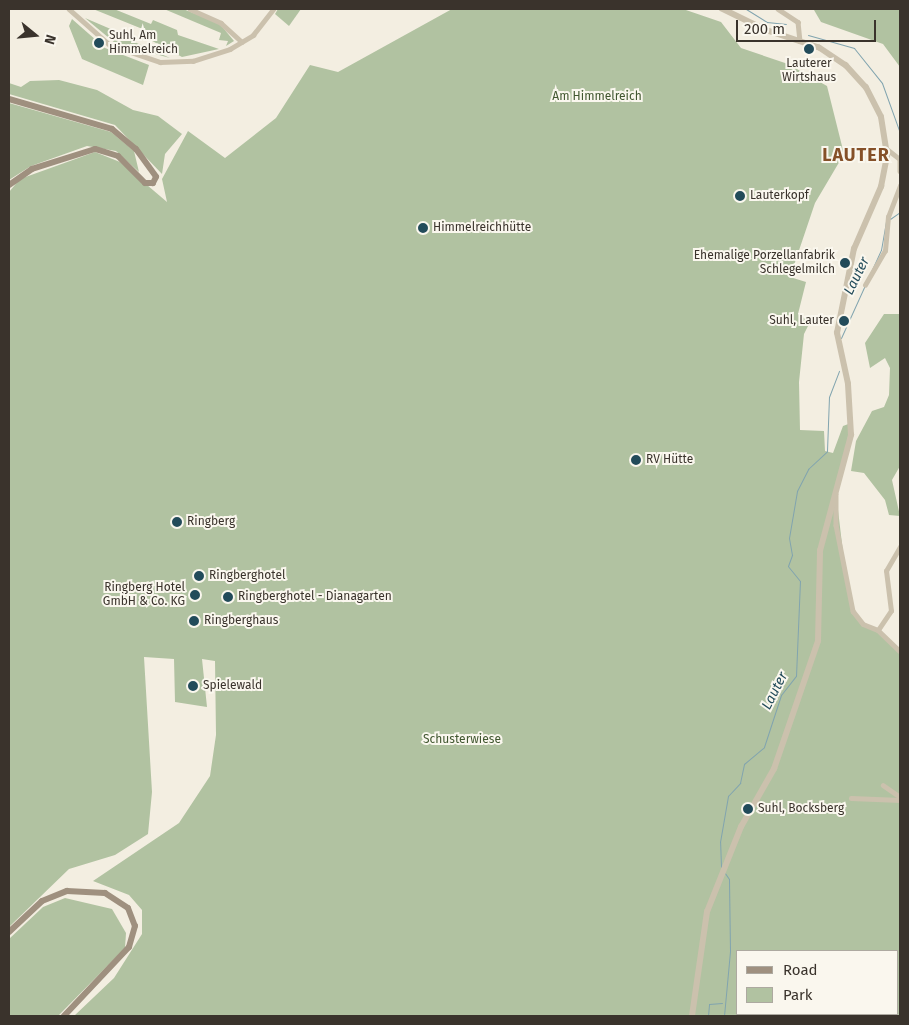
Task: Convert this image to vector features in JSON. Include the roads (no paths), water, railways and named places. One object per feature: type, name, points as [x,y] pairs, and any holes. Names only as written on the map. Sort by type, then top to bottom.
[{"type":"main road","points":[[9,99],[112,129],[132,145],[156,177],[153,183],[145,183],[118,156],[95,149],[32,169],[9,186]]},
{"type":"main road","points":[[9,932],[42,901],[67,891],[105,893],[128,908],[135,926],[129,947],[64,1016]]},
{"type":"street","points":[[69,9],[102,39],[143,58],[193,61],[242,42],[258,30],[273,9]]},
{"type":"street","points":[[190,9],[221,23],[242,42]]},
{"type":"street","points":[[692,1016],[702,934],[722,874],[774,769],[812,664],[818,641],[820,551],[851,429],[837,333],[854,250],[881,187],[887,149],[881,117],[856,75],[830,54],[722,9]]},
{"type":"street","points":[[778,9],[798,22],[800,42]]},
{"type":"street","points":[[887,149],[900,159],[900,171]]},
{"type":"street","points":[[865,285],[885,252],[888,217],[900,185]]},
{"type":"street","points":[[836,493],[836,525],[853,611],[863,624],[878,630],[900,651]]},
{"type":"street","points":[[878,630],[891,611],[886,571],[900,547]]},
{"type":"street","points":[[893,558],[900,561]]},
{"type":"street","points":[[883,784],[900,798]]},
{"type":"street","points":[[851,798],[900,798]]},
{"type":"waterway","name":"Lauter","points":[[746,9],[767,22],[786,24]]},
{"type":"waterway","name":"Lauter","points":[[808,35],[854,48],[882,83],[900,133]]},
{"type":"waterway","name":"Lauter","points":[[900,195],[900,204]]},
{"type":"waterway","name":"Lauter","points":[[890,219],[900,212]]},
{"type":"waterway","name":"Lauter","points":[[841,338],[881,250],[886,221]]},
{"type":"waterway","name":"Lauter","points":[[721,867],[720,842],[728,796],[740,783],[744,764],[764,747],[781,695],[796,676],[800,581],[788,566],[792,555],[789,538],[797,491],[808,469],[827,451],[829,397],[839,371]]},
{"type":"waterway","name":"Lauter","points":[[724,1016],[730,951],[729,879],[725,873]]},
{"type":"waterway","points":[[708,1016],[709,1004],[722,1003]]},
{"type":"place","name":"Suhl, Am Himmelreich","points":[[99,43]]},
{"type":"place","name":"Lauterer Wirtshaus","points":[[809,49]]},
{"type":"place","name":"Lauterkopf","points":[[740,196]]},
{"type":"place","name":"Himmelreichhütte","points":[[423,228]]},
{"type":"place","name":"Ehemalige Porzellanfabrik Schlegelmilch","points":[[845,263]]},
{"type":"place","name":"Suhl, Lauter","points":[[844,321]]},
{"type":"place","name":"RV Hütte","points":[[636,460]]},
{"type":"place","name":"Ringberg","points":[[177,522]]},
{"type":"place","name":"Ringberghotel","points":[[199,576]]},
{"type":"place","name":"Ringberg Hotel GmbH & Co. KG","points":[[195,595]]},
{"type":"place","name":"Ringberghotel - Dianagarten","points":[[228,597]]},
{"type":"place","name":"Ringberghaus","points":[[194,621]]},
{"type":"place","name":"Spielewald","points":[[193,686]]},
{"type":"place","name":"Suhl, Bocksberg","points":[[748,809]]},
{"type":"district","name":"LAUTER","points":[[856,155]]},
{"type":"park label","name":"Am Himmelreich","points":[[597,97]]},
{"type":"park label","name":"Schusterwiese","points":[[462,740]]}]
